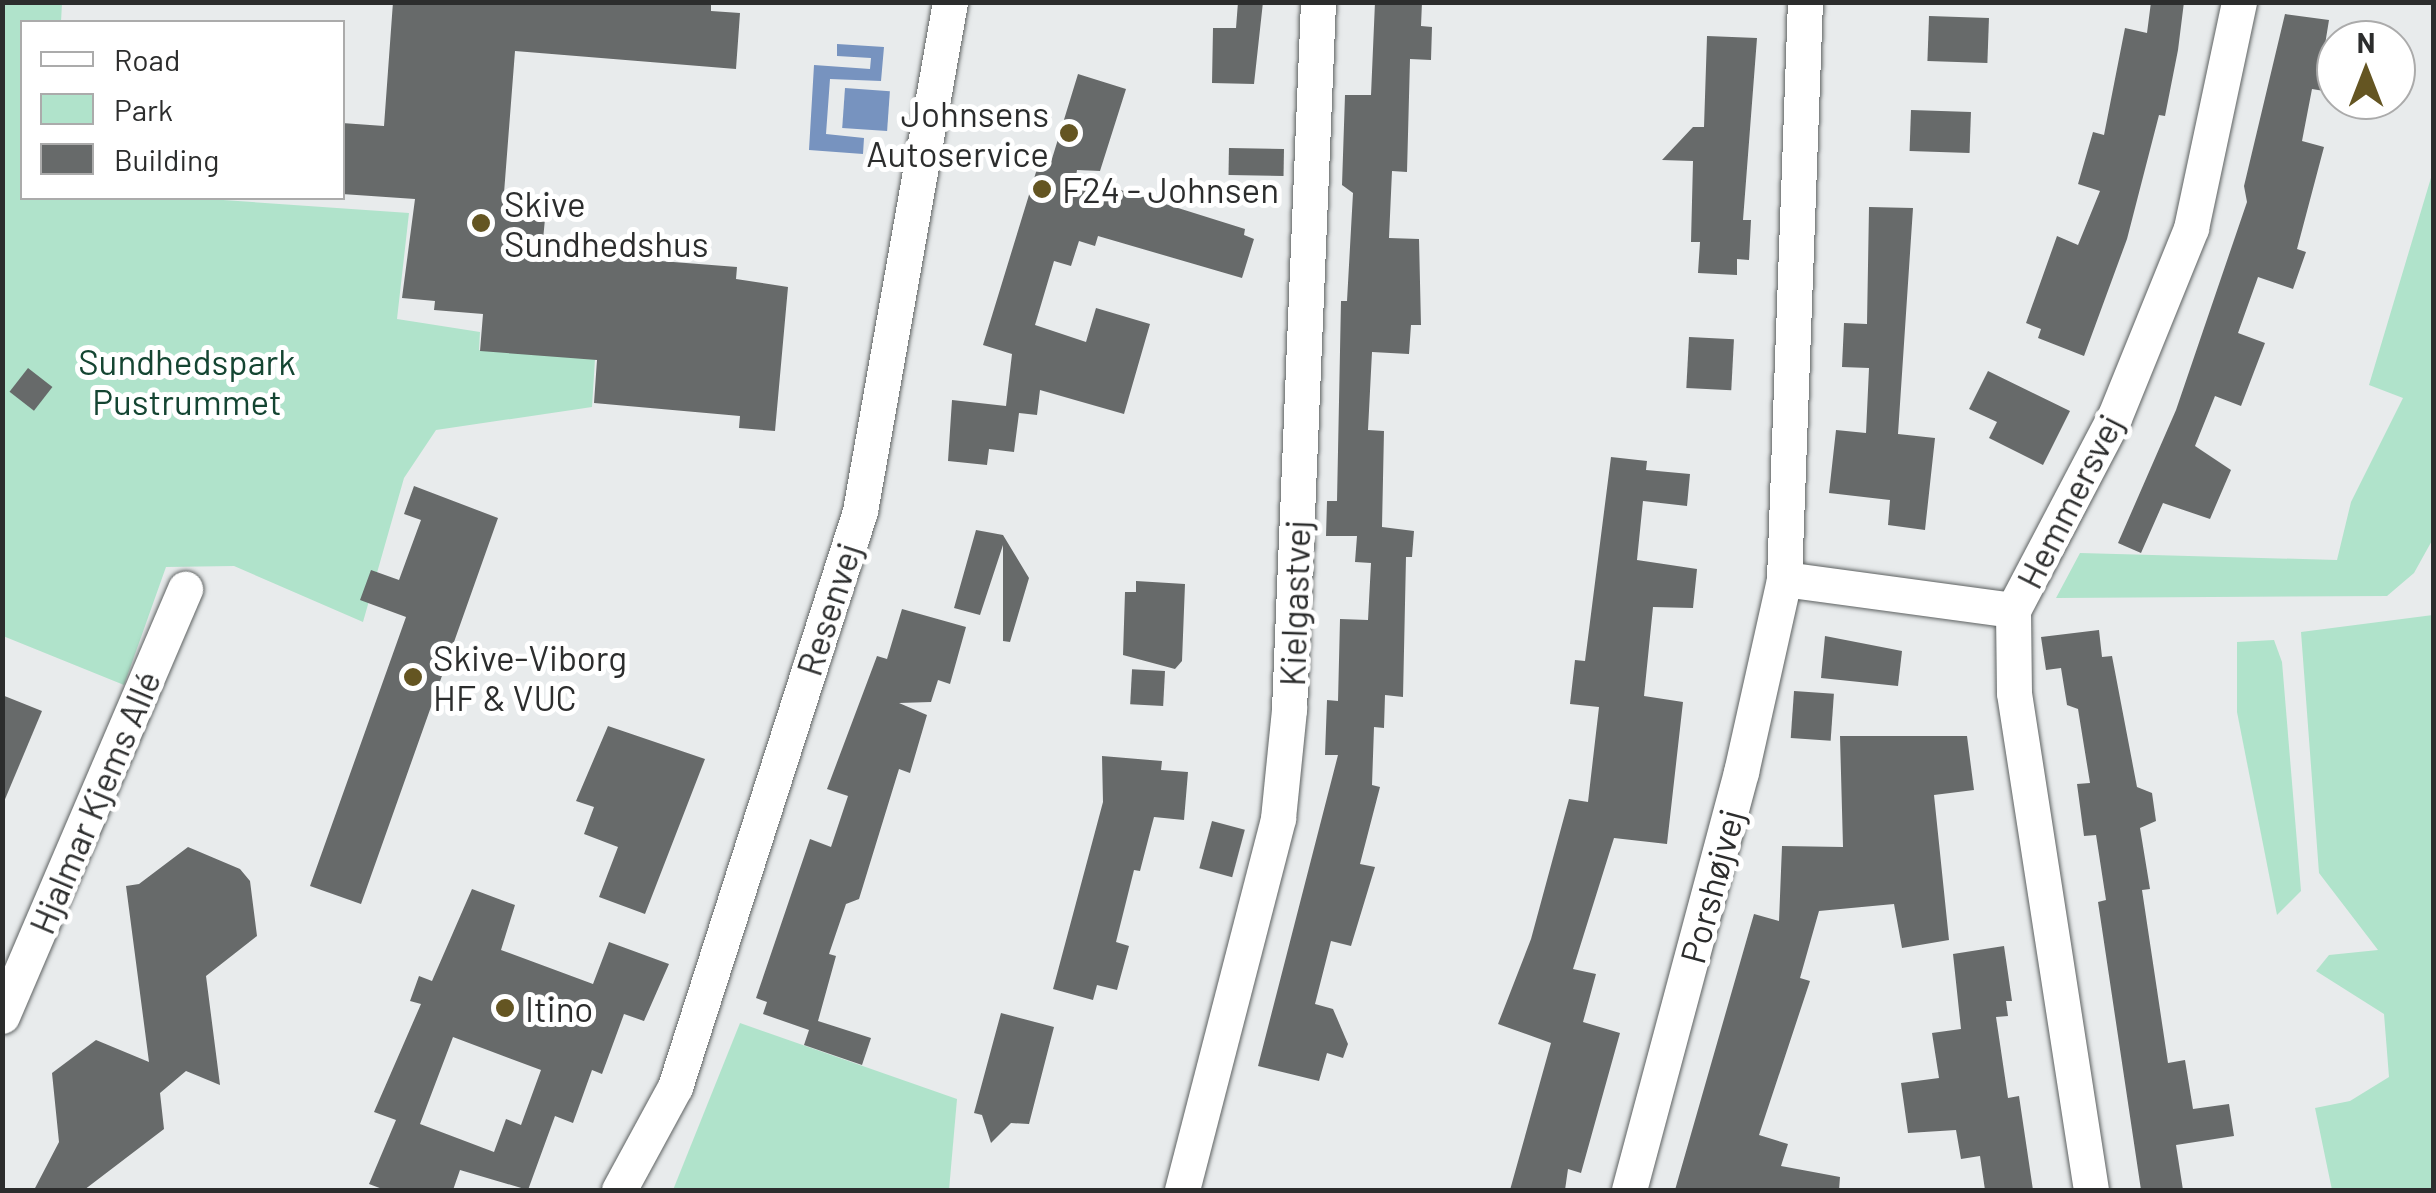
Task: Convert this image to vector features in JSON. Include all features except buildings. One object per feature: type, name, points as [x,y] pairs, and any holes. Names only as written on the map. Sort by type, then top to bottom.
[{"type":"street","name":"Resenvej","points":[[619,1190],[675,1087],[860,511],[950,2]]},
{"type":"street","name":"Kielgastvej","points":[[1182,1190],[1278,818],[1289,708],[1318,2]]},
{"type":"street","name":"Porshøjvej","points":[[1629,1190],[1741,772],[1784,579],[1804,2]]},
{"type":"street","name":"Hemmersvej","points":[[2090,1190],[2014,692],[2012,610],[2114,418],[2190,228],[2238,2]]},
{"type":"street","points":[[1784,579],[2012,610]]},
{"type":"street","name":"Hjalmar Kjems Allé","points":[[2,1016],[185,588]]},
{"type":"green space","name":"Sundhedspark Pustrummet","points":[[2,3],[62,3],[61,20],[20,20],[20,200],[223,200],[409,213],[397,319],[480,332],[479,350],[595,359],[592,407],[436,430],[404,478],[363,622],[234,566],[166,567],[124,685],[3,636]]},
{"type":"green space","points":[[2433,171],[2434,537],[2414,573],[2387,596],[2056,598],[2080,553],[2337,560],[2351,502],[2403,398],[2369,385]]},
{"type":"green space","points":[[2433,615],[2433,1190],[2332,1190],[2315,1108],[2350,1101],[2389,1077],[2384,1014],[2316,971],[2329,955],[2378,950],[2319,873],[2301,632]]},
{"type":"green space","points":[[2274,640],[2282,662],[2301,891],[2277,915],[2237,712],[2237,642]]},
{"type":"green space","points":[[740,1023],[957,1099],[949,1190],[673,1190]]},
{"type":"water","points":[[837,44],[884,47],[881,81],[830,79],[826,134],[864,138],[863,154],[809,150],[814,65],[870,69],[871,58],[837,56]]},
{"type":"water","points":[[845,88],[890,91],[887,131],[842,128]]},
{"type":"place","name":"Johnsens Autoservice","points":[[1069,133]]},
{"type":"place","name":"F24 - Johnsen","points":[[1042,189]]},
{"type":"place","name":"Skive Sundhedshus","points":[[481,223]]},
{"type":"place","name":"Skive-Viborg HF & VUC","points":[[413,677]]},
{"type":"place","name":"Itino","points":[[505,1008]]}]
